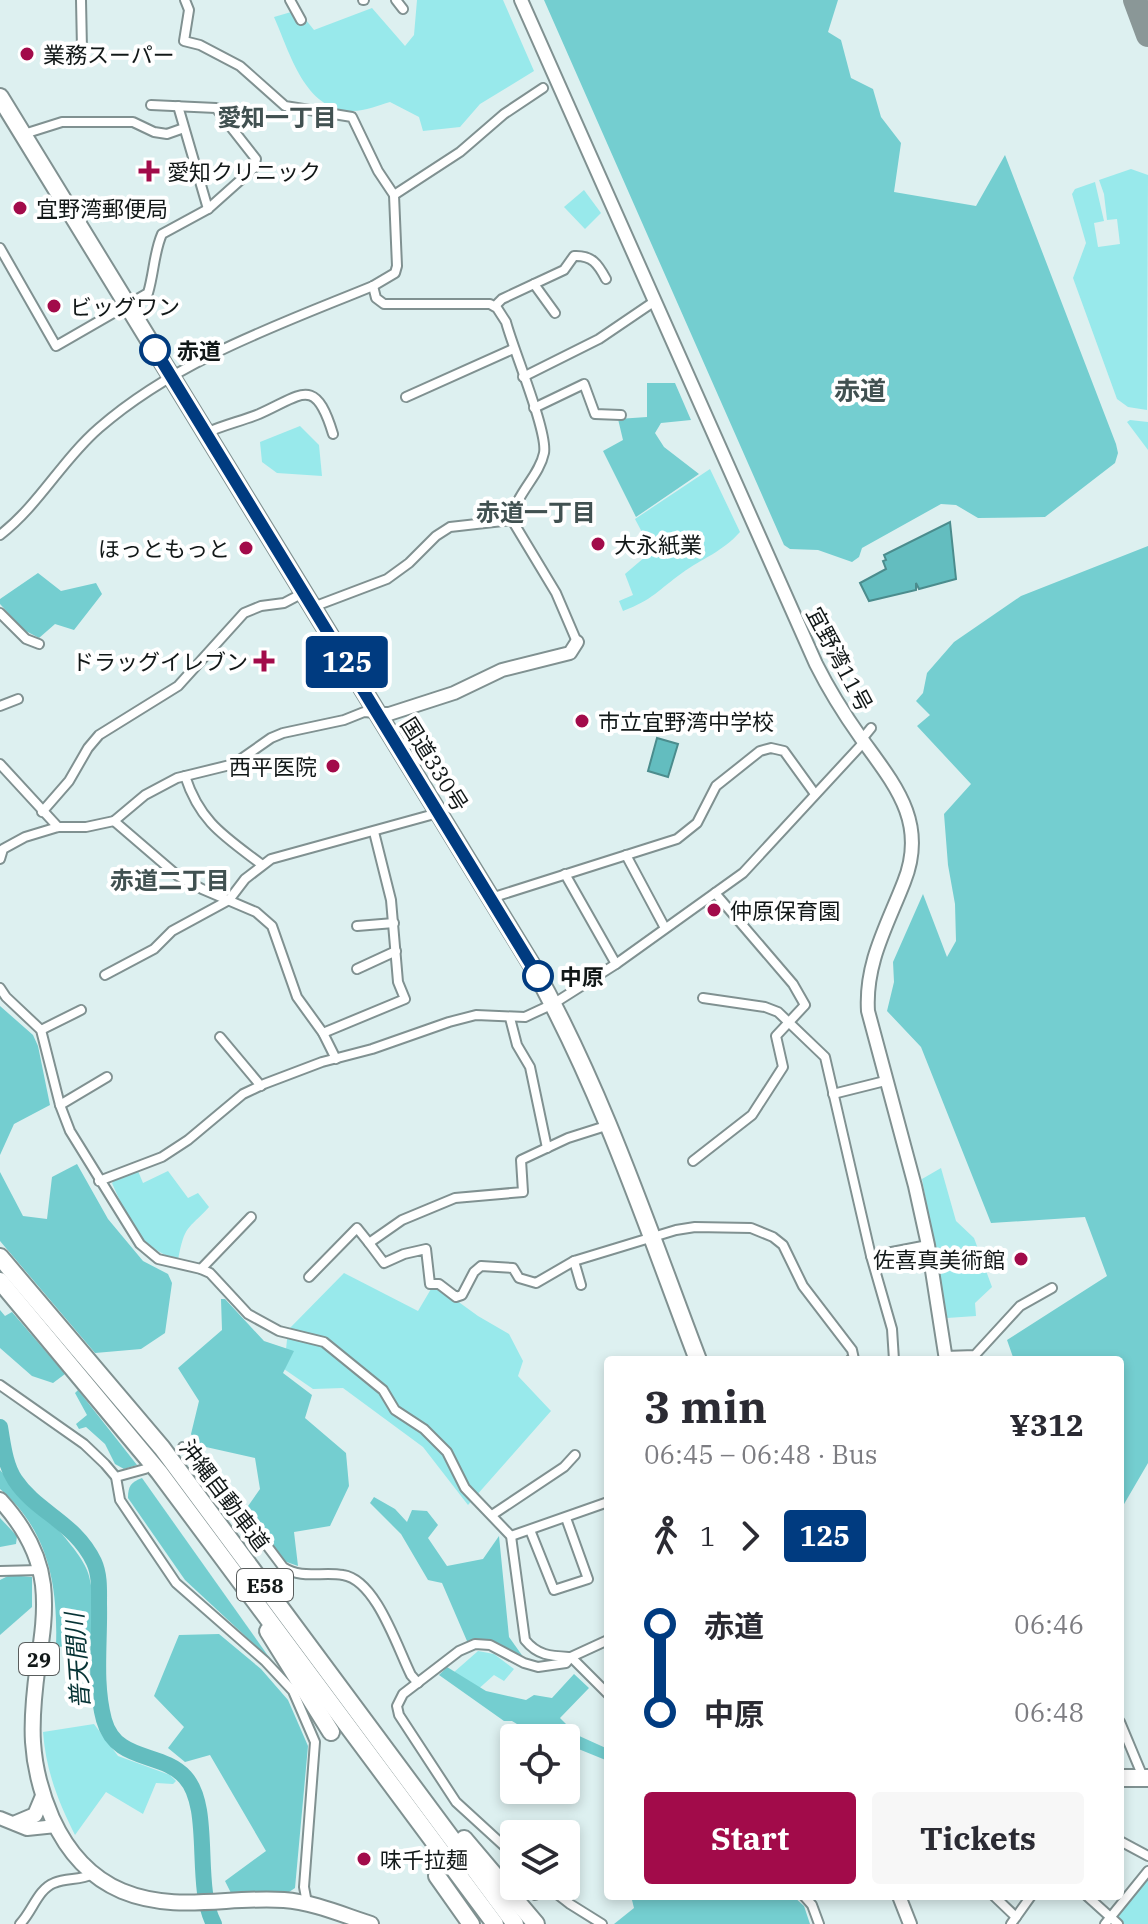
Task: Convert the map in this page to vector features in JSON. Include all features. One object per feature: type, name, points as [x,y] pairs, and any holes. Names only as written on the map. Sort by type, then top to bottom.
[{"type":"highway","name":"国道330号","points":[[0,97],[553,1004],[610,1124],[697,1356]]},
{"type":"highway","name":"沖縄自動車道","points":[[0,1257],[162,1448],[515,1924]]},
{"type":"highway","name":"沖縄自動車道","points":[[0,1281],[159,1472],[495,1924]]},
{"type":"highway","points":[[254,1597],[261,1618],[331,1732]]},
{"type":"highway","points":[[1124,1778],[1146,1778]]},
{"type":"highway","points":[[425,1803],[440,1811],[536,1924]]},
{"type":"highway","points":[[437,1876],[471,1924]]},
{"type":"main road","name":"29","points":[[0,1500],[28,1539],[40,1570],[44,1618],[31,1728],[34,1766],[56,1826],[70,1849],[92,1874],[143,1898],[181,1904],[285,1900],[371,1924]]},
{"type":"main road","points":[[4,1820],[35,1815],[43,1796]]},
{"type":"street","points":[[81,0],[82,49]]},
{"type":"street","points":[[0,535],[18,521],[96,431],[131,402],[218,350],[373,286],[395,273],[394,195],[378,171],[352,117],[285,106],[240,66],[200,45],[184,41],[189,10],[185,0]]},
{"type":"street","points":[[290,0],[301,20]]},
{"type":"street","points":[[396,0],[403,9]]},
{"type":"street","name":"宜野湾11号","points":[[521,0],[816,664],[831,694],[883,767],[908,814],[913,845],[908,872],[879,939],[867,997],[870,1025],[915,1186],[928,1245],[946,1356]]},
{"type":"street","points":[[394,195],[460,152],[504,114],[543,88]]},
{"type":"street","points":[[0,248],[56,346],[148,293],[162,234],[208,209],[254,168],[256,159],[216,108],[151,105]]},
{"type":"street","points":[[178,106],[208,209]]},
{"type":"street","points":[[23,134],[62,122],[133,122],[154,132],[167,134],[184,128]]},
{"type":"street","points":[[373,286],[376,298],[384,304],[495,306],[502,299],[564,270],[574,256],[586,255],[597,263],[606,279]]},
{"type":"street","points":[[534,284],[555,313]]},
{"type":"street","points":[[523,377],[599,339],[655,301]]},
{"type":"street","points":[[0,859],[3,849],[25,837],[58,827],[86,827],[114,821],[145,795],[185,776],[234,764],[283,733],[344,720],[364,712],[389,714],[454,693],[502,670],[570,653],[577,642],[556,593],[512,520],[513,508],[544,452],[544,439],[506,322],[495,306]]},
{"type":"street","points":[[406,397],[513,349]]},
{"type":"street","points":[[534,408],[584,384],[595,414],[621,415]]},
{"type":"street","points":[[205,433],[260,413],[291,396],[302,395],[319,400],[333,434]]},
{"type":"street","points":[[42,812],[69,781],[99,735],[178,686],[244,613],[261,606],[309,600],[387,579],[450,527],[512,520]]},
{"type":"street","points":[[0,613],[26,639],[39,644]]},
{"type":"street","points":[[0,706],[18,699]]},
{"type":"street","points":[[99,1181],[162,1157],[188,1140],[243,1094],[261,1086],[476,1015],[525,1017],[553,1004],[616,964],[743,873],[863,741],[871,728]]},
{"type":"street","points":[[491,898],[677,839],[697,823],[716,786],[760,751],[771,748],[784,751],[815,794]]},
{"type":"street","points":[[0,764],[58,827]]},
{"type":"street","points":[[185,776],[193,800],[204,818],[261,864]]},
{"type":"street","points":[[105,975],[154,949],[172,931],[229,900],[245,879],[271,859],[439,813]]},
{"type":"street","points":[[114,821],[178,876],[256,912],[272,926],[297,997],[323,1033],[336,1059]]},
{"type":"street","points":[[323,1033],[405,999],[398,982],[391,900],[374,832]]},
{"type":"street","points":[[626,855],[665,928]]},
{"type":"street","points":[[565,874],[616,964]]},
{"type":"street","points":[[693,1161],[752,1115],[783,1067],[776,1036],[805,1005],[793,984],[715,893]]},
{"type":"street","points":[[357,926],[394,923]]},
{"type":"street","points":[[357,969],[396,951]]},
{"type":"street","points":[[0,988],[16,1008],[41,1030],[60,1105],[70,1131],[140,1244],[158,1259],[210,1273],[248,1314],[279,1331],[324,1342],[383,1390],[395,1410],[424,1429],[447,1452],[465,1488],[511,1536],[525,1640],[544,1656],[571,1657],[604,1690]]},
{"type":"street","points":[[703,998],[765,1007],[778,1012],[825,1057],[871,1256],[892,1329],[894,1356]]},
{"type":"street","points":[[41,1030],[81,1010]]},
{"type":"street","points":[[510,1018],[517,1045],[530,1067],[547,1148]]},
{"type":"street","points":[[220,1037],[261,1086]]},
{"type":"street","points":[[60,1105],[107,1077]]},
{"type":"street","points":[[833,1094],[885,1081]]},
{"type":"street","points":[[369,1243],[402,1220],[455,1198],[523,1192],[521,1160],[610,1124]]},
{"type":"street","points":[[201,1269],[251,1217]]},
{"type":"street","points":[[309,1277],[357,1228],[384,1263],[426,1249],[430,1284],[439,1284],[456,1297],[462,1295],[474,1272],[481,1266],[513,1268],[519,1278],[536,1283],[574,1261],[601,1251],[695,1227],[751,1228],[783,1245],[803,1286],[852,1350],[853,1356]]},
{"type":"street","points":[[871,1256],[928,1245]]},
{"type":"street","points":[[574,1261],[581,1285]]},
{"type":"street","points":[[981,1356],[1020,1306],[1052,1288]]},
{"type":"street","points":[[0,1385],[84,1444],[116,1477],[120,1500],[176,1583],[265,1661],[293,1691],[315,1742],[304,1887],[307,1904]]},
{"type":"street","points":[[183,1447],[198,1454],[283,1567],[306,1576],[345,1575],[359,1580],[380,1611],[411,1675],[418,1683]]},
{"type":"street","points":[[492,1515],[564,1467],[575,1455]]},
{"type":"street","points":[[116,1477],[145,1469]]},
{"type":"street","points":[[511,1536],[604,1504]]},
{"type":"street","points":[[530,1530],[554,1590],[588,1579],[566,1518]]},
{"type":"street","points":[[0,1571],[40,1570]]},
{"type":"street","points":[[500,1842],[456,1802],[399,1715],[397,1706],[403,1694],[459,1651],[475,1644],[490,1645],[538,1667],[566,1663],[571,1657],[604,1642]]},
{"type":"street","points":[[1124,1731],[1146,1778]]},
{"type":"street","points":[[4,1820],[32,1830],[56,1826]]},
{"type":"street","points":[[1124,1843],[1148,1856]]},
{"type":"street","points":[[1091,1900],[1111,1922],[1148,1871]]},
{"type":"street","points":[[20,1924],[48,1886],[67,1879],[85,1879],[92,1874]]},
{"type":"street","points":[[568,1900],[602,1924]]},
{"type":"street","points":[[808,1900],[819,1924]]},
{"type":"street","points":[[901,1900],[910,1924]]},
{"type":"street","points":[[997,1900],[1013,1921],[1028,1900]]},
{"type":"shaded area","points":[[417,0],[503,0],[534,71],[480,104],[460,127],[423,131],[419,117],[390,102],[353,111],[336,109],[323,102],[311,91],[293,63],[274,17],[298,10],[314,30],[372,8],[405,46],[414,35]]},
{"type":"shaded area","points":[[544,0],[838,0],[828,32],[841,40],[851,78],[873,89],[881,117],[901,143],[894,192],[976,206],[1005,155],[1116,444],[1118,453],[1115,463],[1045,517],[978,518],[956,505],[941,504],[862,548],[859,557],[852,562],[818,550],[790,549],[784,545]]},
{"type":"shaded area","points":[[1131,169],[1148,175],[1147,410],[1128,407],[1117,399],[1073,278],[1086,243],[1072,194],[1075,189],[1095,182],[1104,221],[1094,223],[1098,247],[1120,244],[1117,219],[1107,220],[1099,180]]},
{"type":"shaded area","points":[[584,190],[601,213],[585,229],[564,207]]},
{"type":"shaded area","points":[[647,383],[675,383],[691,420],[661,423],[655,433],[664,447],[699,474],[636,517],[603,451],[623,440],[618,419],[647,417]]},
{"type":"shaded area","points":[[1127,422],[1148,422],[1148,450]]},
{"type":"shaded area","points":[[300,426],[319,445],[322,476],[277,473],[262,462],[260,442]]},
{"type":"shaded area","points":[[710,469],[740,532],[649,598],[623,611],[619,601],[633,595],[625,574],[652,551],[635,519]]},
{"type":"shaded area","points":[[950,522],[956,579],[919,589],[916,583],[916,590],[869,601],[860,583],[886,569],[884,555]]},
{"type":"shaded area","points":[[1148,546],[1148,1463],[1124,1504],[1124,1356],[1013,1356],[1007,1340],[1107,1276],[1085,1217],[991,1223],[921,1047],[887,1011],[894,982],[893,962],[923,894],[947,957],[956,941],[955,904],[944,814],[971,784],[917,726],[930,715],[916,701],[923,693],[927,673],[954,642],[1021,596]]},
{"type":"shaded area","points":[[38,573],[61,591],[96,583],[102,594],[74,630],[55,624],[39,638],[24,630],[0,604],[0,599]]},
{"type":"shaded area","points":[[657,738],[678,744],[668,777],[648,771]]},
{"type":"shaded area","points":[[0,1006],[33,1035],[50,1105],[14,1124],[0,1155]]},
{"type":"shaded area","points":[[77,1164],[108,1219],[143,1261],[168,1274],[172,1283],[165,1333],[141,1349],[95,1353],[0,1241],[0,1172],[23,1216],[47,1219],[52,1177]]},
{"type":"shaded area","points":[[941,1168],[956,1221],[974,1238],[992,1287],[975,1303],[976,1316],[947,1318],[922,1179]]},
{"type":"shaded area","points":[[138,1171],[143,1183],[168,1171],[188,1198],[198,1193],[209,1207],[185,1234],[178,1260],[153,1248],[136,1230],[112,1183],[117,1177]]},
{"type":"shaded area","points":[[344,1273],[418,1311],[431,1289],[438,1287],[509,1334],[523,1361],[518,1376],[551,1411],[468,1505],[423,1447],[343,1388],[313,1389],[284,1369],[288,1330]]},
{"type":"shaded area","points":[[221,1299],[225,1299],[264,1341],[294,1351],[283,1373],[312,1395],[305,1418],[346,1453],[349,1486],[330,1526],[294,1532],[298,1566],[281,1560],[246,1509],[260,1489],[255,1458],[197,1445],[191,1434],[199,1401],[178,1368],[222,1330]]},
{"type":"shaded area","points":[[0,1310],[5,1316],[12,1312],[65,1374],[53,1383],[32,1376],[0,1348]]},
{"type":"shaded area","points":[[78,1390],[137,1465],[124,1469],[115,1464],[105,1444],[86,1427],[79,1429],[76,1424],[87,1415],[75,1393]]},
{"type":"shaded area","points":[[0,1470],[64,1536],[84,1564],[92,1593],[92,1645],[56,1647],[55,1602],[47,1561],[30,1523],[0,1489]]},
{"type":"shaded area","points":[[142,1478],[271,1660],[185,1580],[128,1498],[131,1485]]},
{"type":"shaded area","points":[[374,1497],[395,1509],[407,1522],[412,1510],[427,1511],[438,1525],[428,1538],[447,1566],[483,1559],[499,1536],[509,1637],[524,1658],[489,1640],[467,1641],[442,1583],[428,1580],[401,1534],[370,1503]]},
{"type":"shaded area","points":[[0,1518],[17,1536],[16,1544],[0,1547]]},
{"type":"shaded area","points":[[10,1575],[32,1577],[32,1607],[0,1635],[0,1580]]},
{"type":"shaded area","points":[[219,1634],[261,1669],[288,1700],[308,1746],[295,1888],[289,1892],[231,1893],[225,1881],[266,1851],[210,1755],[185,1762],[168,1748],[184,1727],[154,1696],[179,1635]]},
{"type":"shaded area","points":[[478,1651],[494,1654],[514,1669],[504,1681],[494,1675],[475,1692],[453,1673]]},
{"type":"shaded area","points":[[447,1667],[486,1691],[526,1700],[534,1695],[552,1698],[574,1674],[589,1688],[560,1718],[566,1724],[504,1721],[439,1675]]},
{"type":"shaded area","points":[[94,1724],[118,1756],[170,1775],[176,1781],[173,1784],[156,1783],[143,1814],[106,1792],[75,1835],[54,1785],[43,1732]]},
{"type":"shaded area","points":[[580,1736],[604,1747],[604,1759],[580,1750]]},
{"type":"shaded area","points":[[1148,1878],[1148,1924],[1122,1924],[1118,1921],[1118,1914]]},
{"type":"shaded area","points":[[632,1900],[797,1900],[804,1906],[810,1924],[614,1924],[634,1908]]},
{"type":"waterway","name":"普天間川","points":[[0,1427],[7,1461],[15,1480],[34,1501],[77,1537],[96,1567],[99,1588],[99,1692],[110,1734],[129,1750],[175,1769],[193,1790],[201,1827],[205,1889],[214,1924]]},
{"type":"taxiway","points":[[1135,0],[1148,35]]},
{"type":"bus line","name":"125","points":[[155,350],[538,976]]},
{"type":"place","name":"業務スーパー","points":[[27,54]]},
{"type":"place","name":"愛知クリニック","points":[[149,171]]},
{"type":"place","name":"宜野湾郵便局","points":[[20,208]]},
{"type":"place","name":"ビッグワン","points":[[54,306]]},
{"type":"place","name":"赤道","points":[[155,350]]},
{"type":"place","name":"大永紙業","points":[[598,544]]},
{"type":"place","name":"ほっともっと","points":[[246,548]]},
{"type":"place","name":"ドラッグイレブン","points":[[264,661]]},
{"type":"place","name":"市立宜野湾中学校","points":[[582,721]]},
{"type":"place","name":"西平医院","points":[[333,766]]},
{"type":"place","name":"仲原保育園","points":[[714,910]]},
{"type":"place","name":"中原","points":[[538,976]]},
{"type":"place","name":"佐喜真美術館","points":[[1021,1259]]},
{"type":"place","name":"味千拉麺","points":[[364,1859]]},
{"type":"district","name":"愛知一丁目","points":[[277,117]]},
{"type":"district","name":"赤道","points":[[860,390]]},
{"type":"district","name":"赤道一丁目","points":[[536,512]]},
{"type":"district","name":"赤道二丁目","points":[[170,880]]}]
